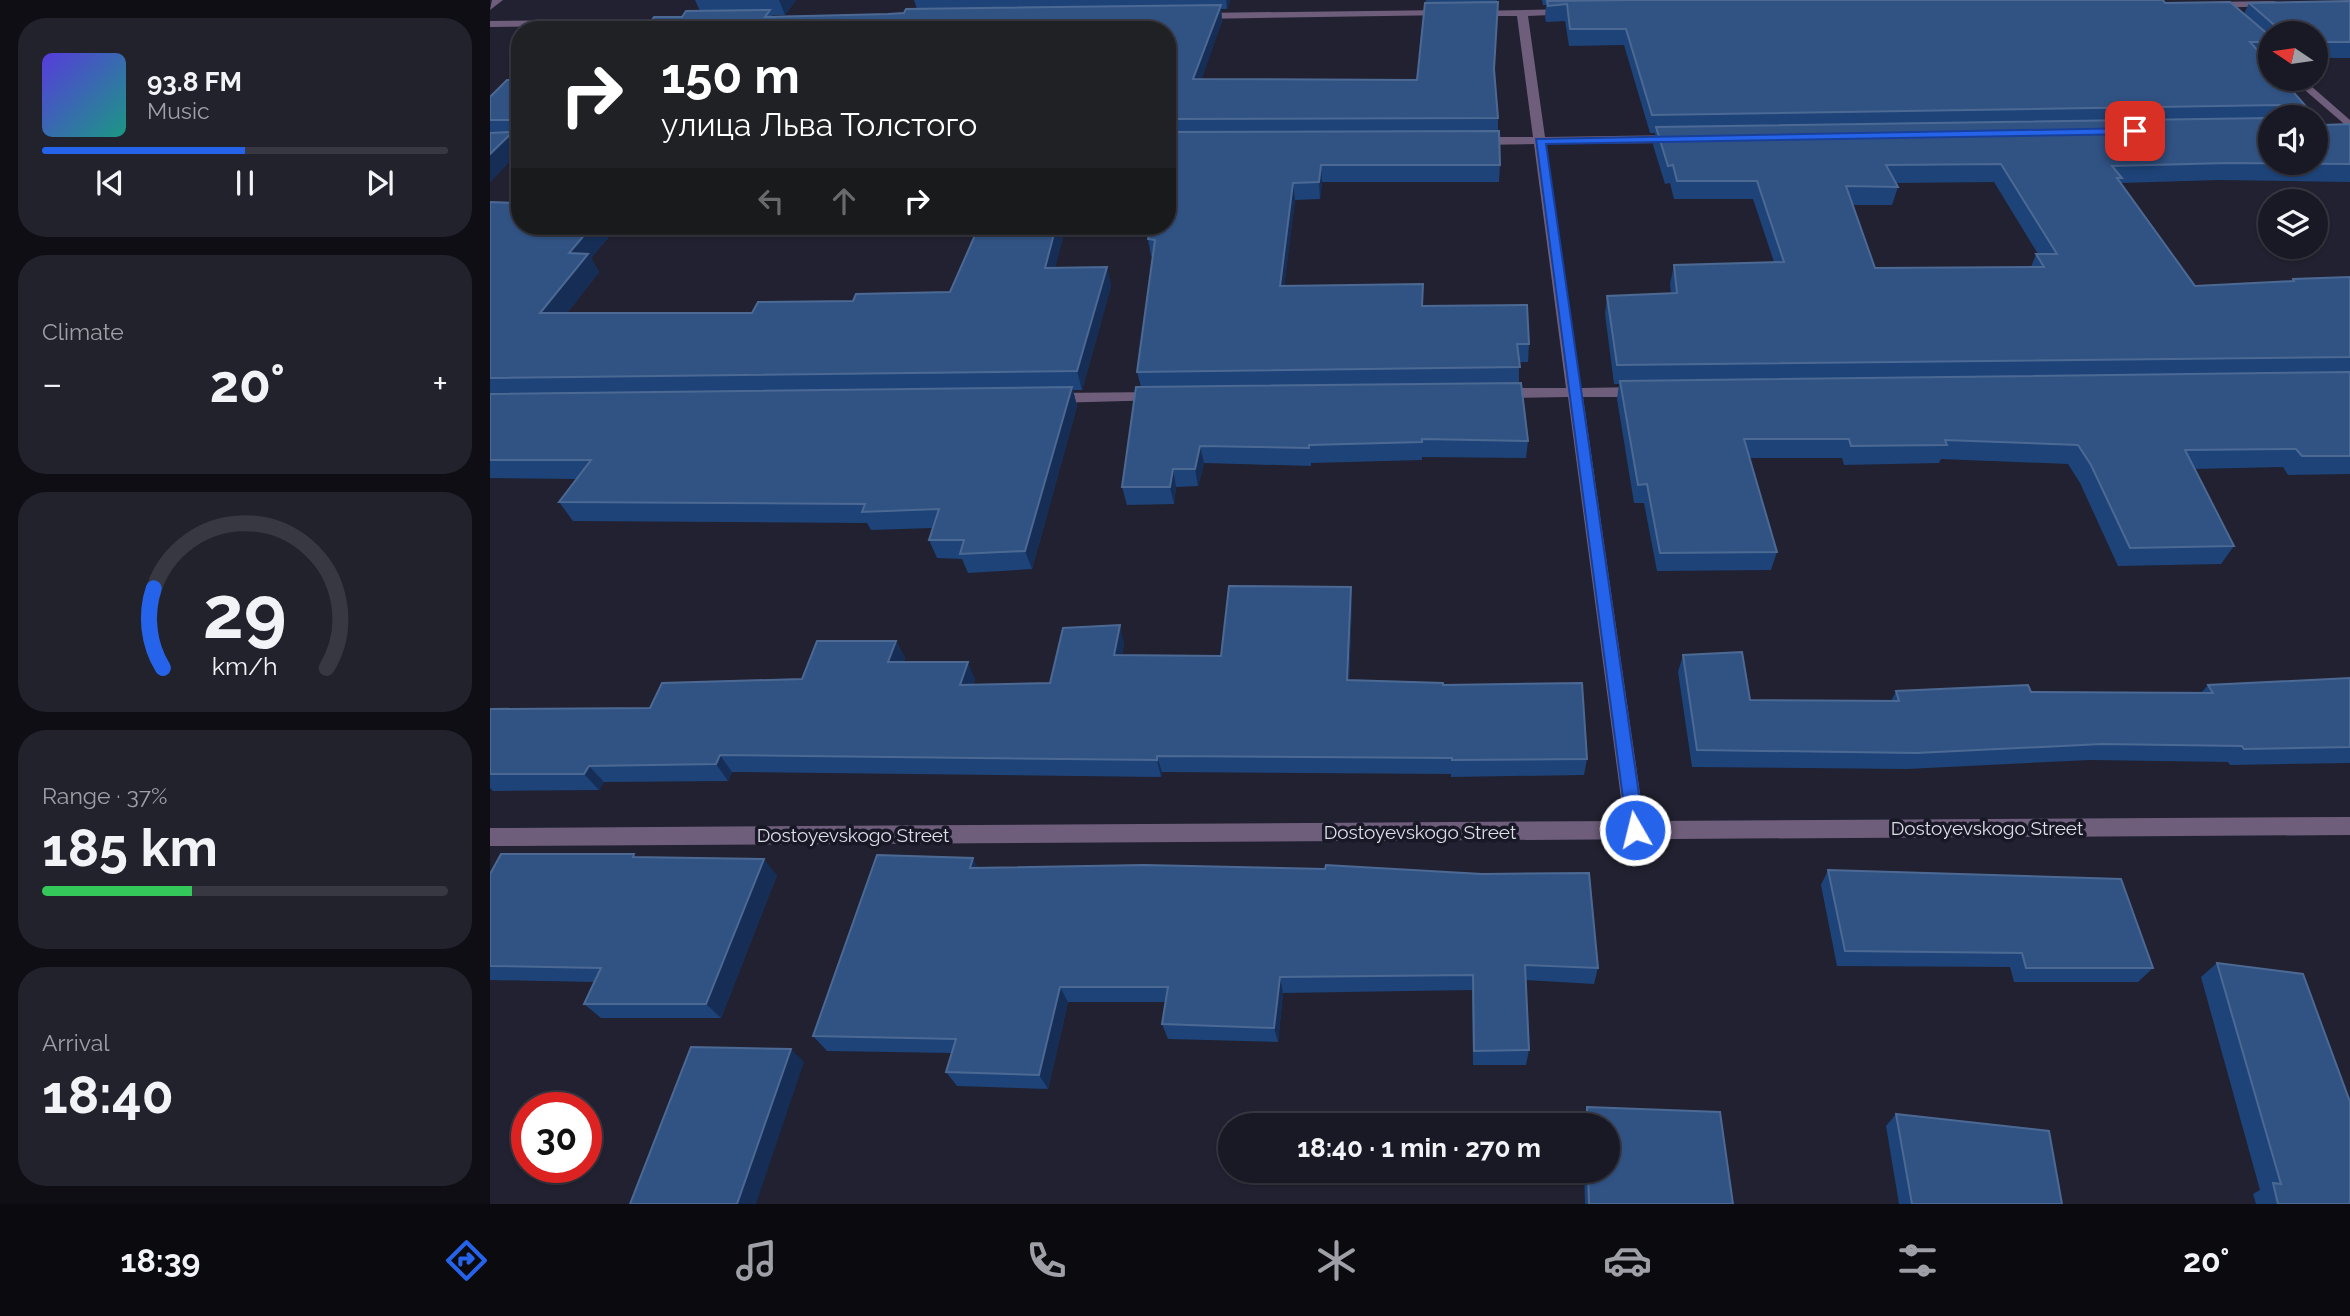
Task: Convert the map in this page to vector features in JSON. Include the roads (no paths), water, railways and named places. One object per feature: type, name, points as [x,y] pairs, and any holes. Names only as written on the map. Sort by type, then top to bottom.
[{"type":"street","points":[[490,7],[498,0]]},
{"type":"street","points":[[2209,3],[2282,4]]},
{"type":"street","points":[[2209,3],[2233,21]]},
{"type":"street","points":[[1522,12],[1635,830]]},
{"type":"street","points":[[1466,13],[1577,12]]},
{"type":"street","points":[[1187,16],[1452,13]]},
{"type":"street","points":[[490,24],[511,24]]},
{"type":"street","points":[[2310,91],[2350,127]]},
{"type":"street","points":[[2328,128],[2350,127]]},
{"type":"street","points":[[1457,141],[1691,139]]},
{"type":"street","points":[[1490,393],[1657,391]]},
{"type":"street","points":[[1032,399],[1171,397]]},
{"type":"street","name":"Dostoyevskogo Street","points":[[490,837],[2350,826]]}]
